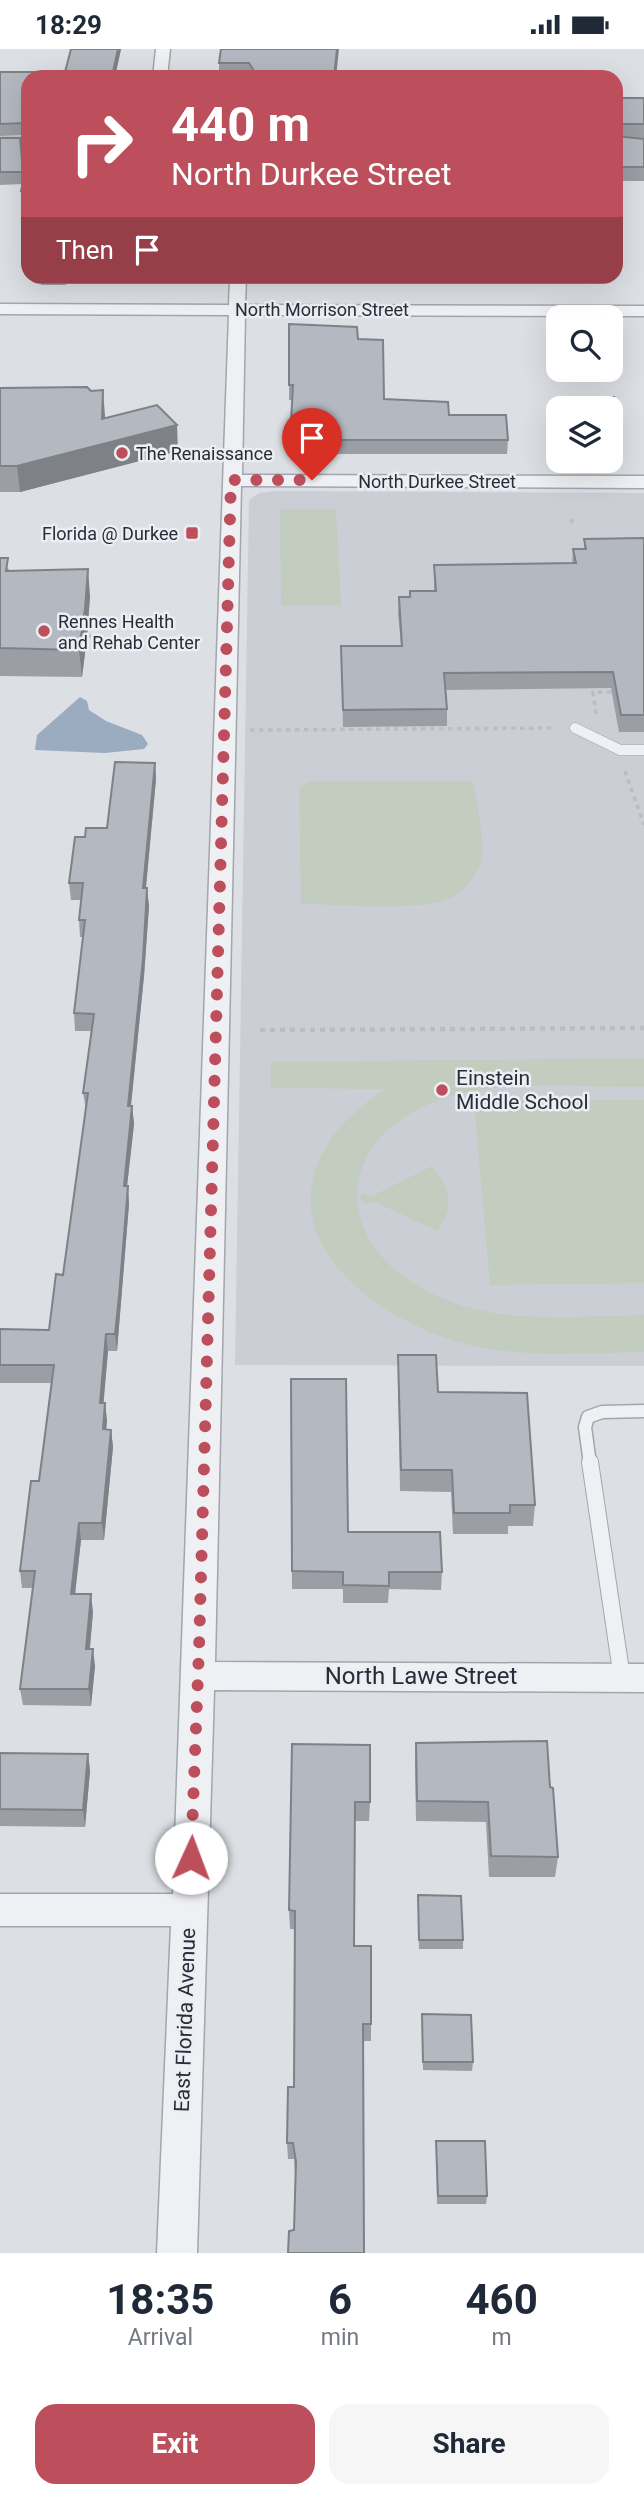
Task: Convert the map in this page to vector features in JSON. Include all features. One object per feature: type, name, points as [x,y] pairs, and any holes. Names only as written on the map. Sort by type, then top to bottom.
[{"type":"street","points":[[161,70],[163,49]]},
{"type":"street","points":[[0,143],[21,143]]},
{"type":"street","name":"East Florida Avenue","points":[[177,2253],[198,1676],[238,284]]},
{"type":"street","name":"North Morrison Street","points":[[0,309],[644,311]]},
{"type":"street","name":"North Durkee Street","points":[[231,480],[644,482]]},
{"type":"street","name":"North Lawe Street","points":[[198,1676],[633,1678]]},
{"type":"street","points":[[0,1910],[188,1910]]},
{"type":"lane","points":[[575,728],[620,750],[644,750]]},
{"type":"lane","points":[[633,1678],[585,1427],[588,1417],[602,1412],[644,1411]]},
{"type":"path","points":[[571,519],[573,526]]},
{"type":"path","points":[[87,636],[98,636]]},
{"type":"path","points":[[600,740],[593,692],[612,692]]},
{"type":"path","points":[[245,730],[575,728]]},
{"type":"path","points":[[620,750],[626,778],[644,825]]},
{"type":"path","points":[[260,1030],[644,1028]]},
{"type":"shaded area","name":"Einstein Middle School","points":[[259,493],[644,493],[644,1366],[235,1365],[249,500]]},
{"type":"green space","points":[[280,509],[336,509],[341,605],[281,606]]},
{"type":"green space","points":[[310,781],[473,781],[482,841],[481,861],[477,872],[461,891],[438,902],[400,906],[301,904],[299,788]]},
{"type":"green space","points":[[644,1058],[644,1087],[552,1086],[483,1089],[420,1108],[388,1131],[367,1158],[358,1188],[361,1219],[376,1249],[404,1276],[444,1299],[492,1313],[517,1316],[644,1315],[644,1352],[544,1353],[485,1348],[449,1339],[413,1324],[378,1304],[347,1278],[324,1248],[312,1215],[313,1179],[336,1132],[355,1112],[384,1089],[271,1088],[271,1062]]},
{"type":"green space","points":[[644,1100],[644,1283],[490,1285],[474,1101]]},
{"type":"green space","points":[[432,1166],[443,1182],[448,1198],[447,1214],[437,1231],[373,1201],[366,1204],[359,1199],[363,1194],[372,1196]]},
{"type":"water","points":[[80,697],[87,701],[89,710],[106,721],[142,735],[148,744],[144,749],[105,753],[35,750],[37,735]]},
{"type":"building","points":[[71,49],[118,49],[113,70],[66,70]]},
{"type":"building","points":[[221,49],[337,49],[335,70],[254,70],[249,63],[219,63]]},
{"type":"building","points":[[0,72],[21,72],[21,123],[0,124]]},
{"type":"building","points":[[623,98],[644,98],[644,124],[623,124]]},
{"type":"building","points":[[623,137],[644,139],[644,167],[623,167]]},
{"type":"building","points":[[0,138],[20,138],[21,172],[0,172]]},
{"type":"building","points":[[289,324],[357,327],[358,339],[383,340],[384,399],[448,402],[449,415],[506,415],[508,440],[290,440],[293,385],[289,385]]},
{"type":"building","points":[[87,387],[91,391],[103,390],[102,419],[157,405],[177,425],[17,466],[0,466],[0,388]]},
{"type":"building","points":[[644,538],[644,715],[621,715],[613,672],[444,673],[447,709],[343,710],[341,646],[402,646],[399,597],[410,597],[410,591],[436,591],[434,565],[576,563],[573,549],[586,549],[584,539]]},
{"type":"building","name":"Rennes Health and Rehab Center","points":[[0,558],[8,558],[6,571],[88,569],[79,650],[0,648]]},
{"type":"building","points":[[115,762],[155,763],[143,888],[147,888],[143,959],[128,1106],[132,1106],[124,1186],[128,1186],[119,1296],[115,1334],[106,1334],[100,1403],[105,1403],[103,1429],[111,1430],[102,1523],[79,1523],[71,1594],[91,1594],[86,1649],[93,1649],[89,1689],[20,1689],[35,1571],[20,1571],[31,1481],[39,1481],[54,1365],[0,1365],[0,1329],[49,1330],[56,1274],[63,1275],[88,1093],[83,1093],[94,1014],[74,1013],[85,920],[79,920],[83,883],[69,883],[75,837],[85,837],[86,828],[107,828]]},
{"type":"building","points":[[398,1355],[436,1355],[438,1392],[527,1393],[535,1505],[510,1505],[510,1513],[454,1513],[452,1470],[401,1470]]},
{"type":"building","points":[[291,1379],[346,1379],[348,1532],[440,1532],[442,1572],[389,1572],[389,1586],[343,1585],[343,1572],[292,1571]]},
{"type":"building","points":[[547,1741],[558,1857],[491,1856],[488,1802],[417,1801],[416,1743]]},
{"type":"building","points":[[292,1744],[370,1745],[370,1802],[355,1802],[354,1946],[371,1946],[371,2024],[363,2024],[364,2253],[288,2253],[289,2231],[294,2230],[296,2162],[293,2143],[287,2143],[288,2087],[294,2087],[295,1911],[289,1910]]},
{"type":"building","points":[[0,1753],[88,1754],[83,1810],[0,1809]]},
{"type":"building","points":[[418,1895],[461,1896],[463,1940],[419,1940]]},
{"type":"building","points":[[422,2014],[471,2015],[473,2062],[423,2062]]},
{"type":"building","points":[[436,2141],[485,2141],[487,2196],[438,2196]]},
{"type":"place","name":"The Renaissance","points":[[122,453]]},
{"type":"place","name":"Florida @ Durkee","points":[[192,533]]},
{"type":"place","name":"Rennes Health and Rehab Center","points":[[44,631]]},
{"type":"place","name":"Einstein Middle School","points":[[442,1090]]},
{"type":"route","points":[[191,1858],[231,480],[312,480]]}]
